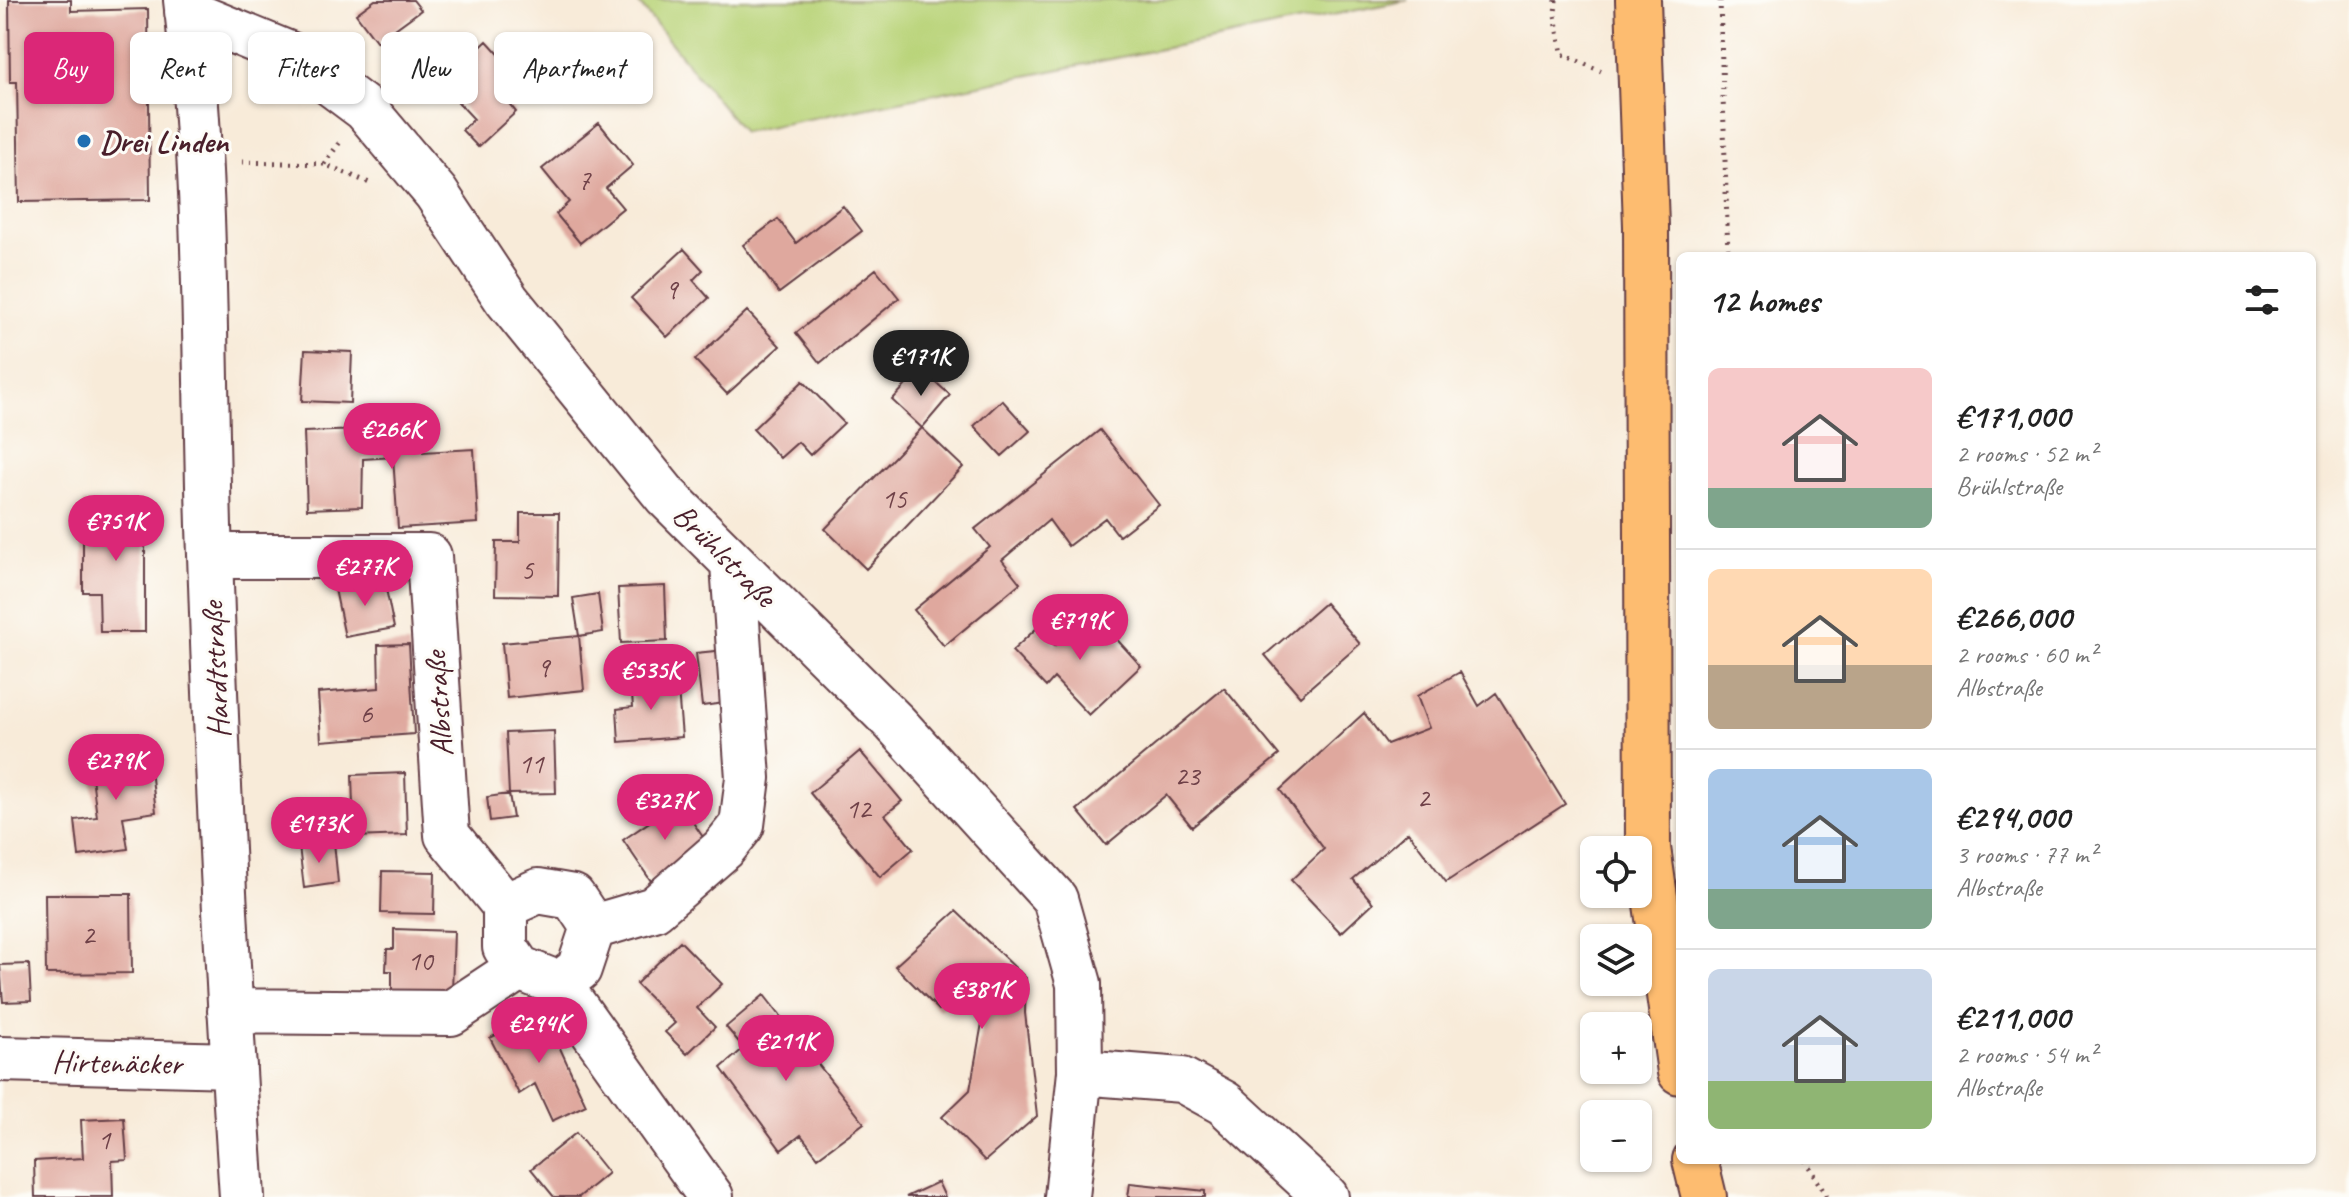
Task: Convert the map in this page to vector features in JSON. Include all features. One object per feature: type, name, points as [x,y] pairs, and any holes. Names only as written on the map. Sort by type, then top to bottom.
[{"type":"main road","points":[[1638,0],[1646,226],[1648,848],[1676,1044]]},
{"type":"main road","points":[[1696,1164],[1704,1197]]},
{"type":"street","name":"Hardtstraße","points":[[187,6],[199,173],[210,556],[230,1011],[242,1197]]},
{"type":"street","name":"Brühlstraße","points":[[187,6],[294,56],[365,109],[436,193],[507,300],[666,496],[895,723],[1055,899],[1079,984],[1080,1072],[1067,1197]]},
{"type":"street","name":"Albstraße","points":[[210,556],[429,556],[447,835],[505,906]]},
{"type":"street","points":[[593,927],[654,909],[723,849],[742,825],[748,778],[733,564]]},
{"type":"street","points":[[593,927],[573,897],[538,891],[505,906],[505,947],[519,968],[559,984],[711,1197]]},
{"type":"street","points":[[559,984],[579,969],[593,927]]},
{"type":"street","points":[[230,1011],[451,1013],[519,968]]},
{"type":"street","name":"Hirtenäcker","points":[[0,1059],[234,1065]]},
{"type":"street","points":[[1080,1072],[1182,1080],[1224,1103],[1326,1197]]},
{"type":"path","points":[[1556,0],[1555,15],[1562,54],[1592,69],[1641,80]]},
{"type":"path","points":[[1720,0],[1728,252]]},
{"type":"path","points":[[199,173],[252,159],[324,164],[376,186]]},
{"type":"path","points":[[1807,1164],[1827,1197]]},
{"type":"green space","points":[[636,0],[1408,0],[743,132]]},
{"type":"building","name":"Drei Linden","points":[[9,0],[71,0],[71,11],[148,9],[148,32],[130,32],[130,104],[149,104],[150,200],[19,202],[17,82],[10,82]]},
{"type":"building","points":[[375,0],[413,0],[421,10],[391,32],[381,32],[381,39],[377,42],[356,14]]},
{"type":"building","points":[[487,41],[494,49],[494,104],[509,104],[516,112],[478,147],[462,130],[474,119],[460,104],[478,104],[478,49]]},
{"type":"building","points":[[599,123],[633,165],[606,188],[623,208],[580,243],[556,214],[569,202],[542,169]]},
{"type":"building","points":[[843,206],[862,231],[779,293],[743,245],[778,219],[796,243]]},
{"type":"building","points":[[684,249],[703,270],[693,280],[709,298],[667,337],[631,298]]},
{"type":"building","points":[[876,269],[899,298],[820,363],[796,333]]},
{"type":"building","points":[[747,311],[780,346],[727,394],[695,360]]},
{"type":"building","points":[[305,350],[352,352],[350,403],[302,401]]},
{"type":"building","points":[[921,369],[950,395],[922,428],[892,400]]},
{"type":"building","points":[[803,381],[844,423],[810,455],[798,442],[780,458],[753,429]]},
{"type":"building","points":[[1002,400],[1030,431],[1002,456],[974,426]]},
{"type":"building","points":[[420,412],[423,452],[474,449],[478,523],[398,528],[393,457],[363,459],[362,507],[307,509],[304,432],[361,430],[360,416]]},
{"type":"building","points":[[922,428],[963,467],[866,569],[825,529]]},
{"type":"building","points":[[1100,430],[1159,505],[1119,536],[1105,518],[1068,546],[1049,520],[1002,560],[1020,583],[944,646],[914,610],[990,547],[975,529]]},
{"type":"building","points":[[83,503],[145,503],[145,632],[100,632],[99,592],[83,592]]},
{"type":"building","points":[[520,513],[559,513],[558,596],[495,595],[496,542],[520,542]]},
{"type":"building","points":[[384,579],[394,628],[345,637],[335,589]]},
{"type":"building","points":[[665,586],[667,641],[621,643],[618,588]]},
{"type":"building","points":[[598,594],[603,632],[579,636],[573,598]]},
{"type":"building","points":[[1325,603],[1360,644],[1300,696],[1265,655]]},
{"type":"building","points":[[1091,611],[1141,666],[1089,715],[1054,678],[1046,687],[1012,651],[1038,627],[1055,645]]},
{"type":"building","points":[[579,636],[584,690],[507,698],[502,643]]},
{"type":"building","points":[[409,644],[414,734],[321,741],[318,693],[379,688],[378,645]]},
{"type":"building","points":[[725,650],[732,702],[702,706],[696,653]]},
{"type":"building","points":[[1460,672],[1479,706],[1496,693],[1565,804],[1446,882],[1408,832],[1353,879],[1373,903],[1341,933],[1291,880],[1324,849],[1280,790],[1364,713],[1387,744],[1429,728],[1417,696]]},
{"type":"building","points":[[677,678],[682,737],[619,742],[617,709],[633,707],[631,683]]},
{"type":"building","points":[[1224,688],[1279,755],[1192,827],[1166,795],[1106,845],[1077,810]]},
{"type":"building","points":[[554,731],[556,793],[509,794],[506,733]]},
{"type":"building","points":[[860,751],[902,801],[885,815],[913,849],[880,877],[810,793]]},
{"type":"building","points":[[149,753],[156,812],[123,817],[128,849],[79,856],[75,820],[97,817],[90,761]]},
{"type":"building","points":[[405,773],[407,835],[354,837],[352,775]]},
{"type":"building","points":[[509,794],[513,818],[490,821],[487,797]]},
{"type":"building","points":[[679,802],[707,843],[651,881],[623,840]]},
{"type":"building","points":[[334,842],[338,883],[304,888],[299,846]]},
{"type":"building","points":[[382,871],[435,872],[434,914],[381,913]]},
{"type":"building","points":[[45,894],[131,894],[132,973],[46,974]]},
{"type":"building","points":[[956,911],[1026,978],[1025,1013],[1037,1116],[985,1161],[942,1117],[970,1090],[984,1012],[969,982],[939,1010],[895,966]]},
{"type":"building","points":[[394,929],[454,931],[452,992],[392,990],[392,971],[386,971],[387,949],[394,949]]},
{"type":"building","points":[[680,941],[722,984],[697,1008],[715,1027],[687,1054],[665,1032],[675,1023],[636,984]]},
{"type":"building","points":[[29,964],[31,1001],[3,1002],[0,965]]},
{"type":"building","points":[[764,995],[864,1123],[818,1157],[801,1135],[781,1150],[721,1068],[744,1048],[726,1027]]},
{"type":"building","points":[[543,1011],[586,1105],[552,1121],[535,1084],[519,1094],[490,1038]]},
{"type":"building","points":[[124,1118],[127,1160],[112,1161],[113,1197],[35,1197],[34,1161],[83,1158],[81,1120]]},
{"type":"building","points":[[576,1133],[608,1173],[579,1197],[554,1197],[531,1169]]},
{"type":"building","points":[[938,1182],[945,1197],[906,1197]]},
{"type":"building","points":[[1130,1183],[1205,1191],[1205,1197],[1128,1197]]},
{"type":"place","name":"Drei Linden","points":[[84,141]]}]
